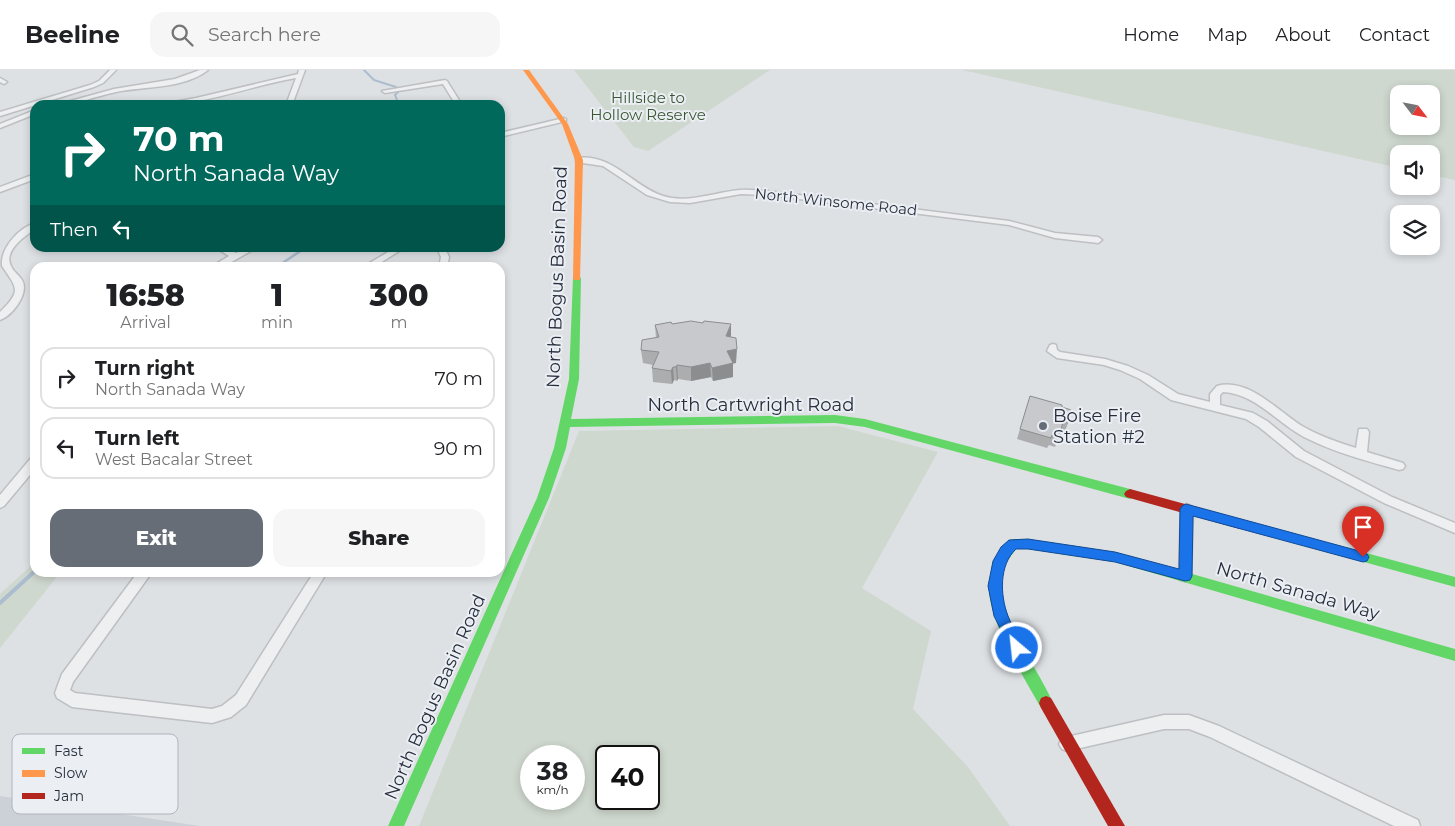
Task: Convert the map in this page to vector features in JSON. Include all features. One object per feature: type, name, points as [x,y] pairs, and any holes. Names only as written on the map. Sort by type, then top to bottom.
[{"type":"street","points":[[46,100],[101,82],[113,70]]},
{"type":"street","points":[[78,100],[120,89],[190,78],[205,70]]},
{"type":"street","name":"North Bogus Basin Road","points":[[396,826],[543,498],[566,423],[574,380],[579,160],[575,144],[564,120],[526,70]]},
{"type":"street","points":[[197,100],[301,73]]},
{"type":"street","points":[[291,100],[301,73]]},
{"type":"street","points":[[385,91],[446,82],[456,100]]},
{"type":"street","points":[[0,114],[30,105]]},
{"type":"street","points":[[0,126],[30,114]]},
{"type":"street","points":[[505,134],[564,120]]},
{"type":"street","name":"North Winsome Road","points":[[579,160],[608,164],[649,193],[673,200],[741,192],[768,193],[1009,223],[1054,235],[1098,240]]},
{"type":"street","points":[[0,190],[30,178]]},
{"type":"street","points":[[0,317],[12,305],[18,294],[19,284],[5,264],[4,258],[7,249],[30,229]]},
{"type":"street","points":[[228,252],[235,256]]},
{"type":"street","points":[[224,262],[244,252]]},
{"type":"street","points":[[376,262],[393,252]]},
{"type":"street","points":[[1053,347],[1052,350],[1057,355],[1105,362],[1124,368],[1144,377],[1175,397],[1249,416],[1263,424],[1300,454],[1388,500],[1455,528]]},
{"type":"street","points":[[1216,408],[1215,394],[1221,388],[1232,388],[1263,400],[1293,426],[1308,434],[1399,466]]},
{"type":"street","name":"North Cartwright Road","points":[[566,423],[835,419],[865,423],[1455,582]]},
{"type":"street","points":[[1361,454],[1363,432]]},
{"type":"street","points":[[0,503],[30,467]]},
{"type":"street","points":[[1185,576],[1186,509]]},
{"type":"street","name":"North Sanada Way","points":[[1067,744],[1001,616],[995,586],[1000,561],[1005,551],[1013,544],[1028,544],[1115,557],[1455,655]]},
{"type":"street","points":[[142,577],[67,679],[62,693],[72,700],[212,716],[226,712],[241,700],[317,577]]},
{"type":"street","points":[[1117,826],[1067,744],[1164,722],[1188,722],[1214,731],[1412,826]]},
{"type":"shaded area","points":[[0,796],[12,798],[12,814],[120,814],[200,826],[0,826]]},
{"type":"green space","name":"Hillside to Hollow Reserve","points":[[574,70],[770,70],[648,151],[634,147]]},
{"type":"green space","points":[[962,70],[1455,70],[1455,180],[1440,177],[1440,145],[1390,145],[1390,166]]},
{"type":"green space","points":[[838,426],[938,452],[862,588],[931,631],[913,709],[968,767],[1010,826],[419,826],[579,431]]},
{"type":"green space","points":[[30,567],[30,577],[57,577],[0,648],[0,594]]},
{"type":"building","points":[[691,321],[731,324],[726,336],[736,338],[737,349],[727,351],[733,363],[712,368],[710,363],[691,367],[677,365],[671,371],[652,368],[659,352],[641,350],[642,340],[659,337],[655,325]]},
{"type":"building","name":"Boise Fire Station #2","points":[[1030,396],[1062,405],[1062,407],[1071,410],[1068,423],[1063,422],[1059,437],[1052,435],[1051,438],[1020,429]]},
{"type":"waterway","points":[[364,70],[374,80],[396,87]]},
{"type":"waterway","points":[[397,100],[395,95],[400,90]]},
{"type":"waterway","points":[[284,262],[299,252]]},
{"type":"waterway","points":[[0,603],[30,576]]},
{"type":"traffic: fast","points":[[396,826],[543,498],[560,448],[574,379],[577,278]]},
{"type":"traffic: fast","points":[[566,423],[835,419],[865,423],[1130,494]]},
{"type":"traffic: fast","points":[[1240,524],[1455,582]]},
{"type":"traffic: fast","points":[[1046,703],[1008,630],[997,601],[995,586],[997,572],[1003,558],[1013,544],[1027,544],[1115,557],[1455,655]]},
{"type":"traffic: slow","points":[[526,70],[565,124],[579,160],[577,278]]},
{"type":"traffic: jam","points":[[1130,494],[1240,524]]},
{"type":"traffic: jam","points":[[1046,703],[1117,826]]},
{"type":"place","name":"Boise Fire Station #2","points":[[1043,426]]},
{"type":"route","points":[[1017,648],[1001,616],[995,586],[1000,561],[1005,551],[1013,544],[1028,544],[1115,557],[1185,576],[1186,509],[1363,557]]}]
